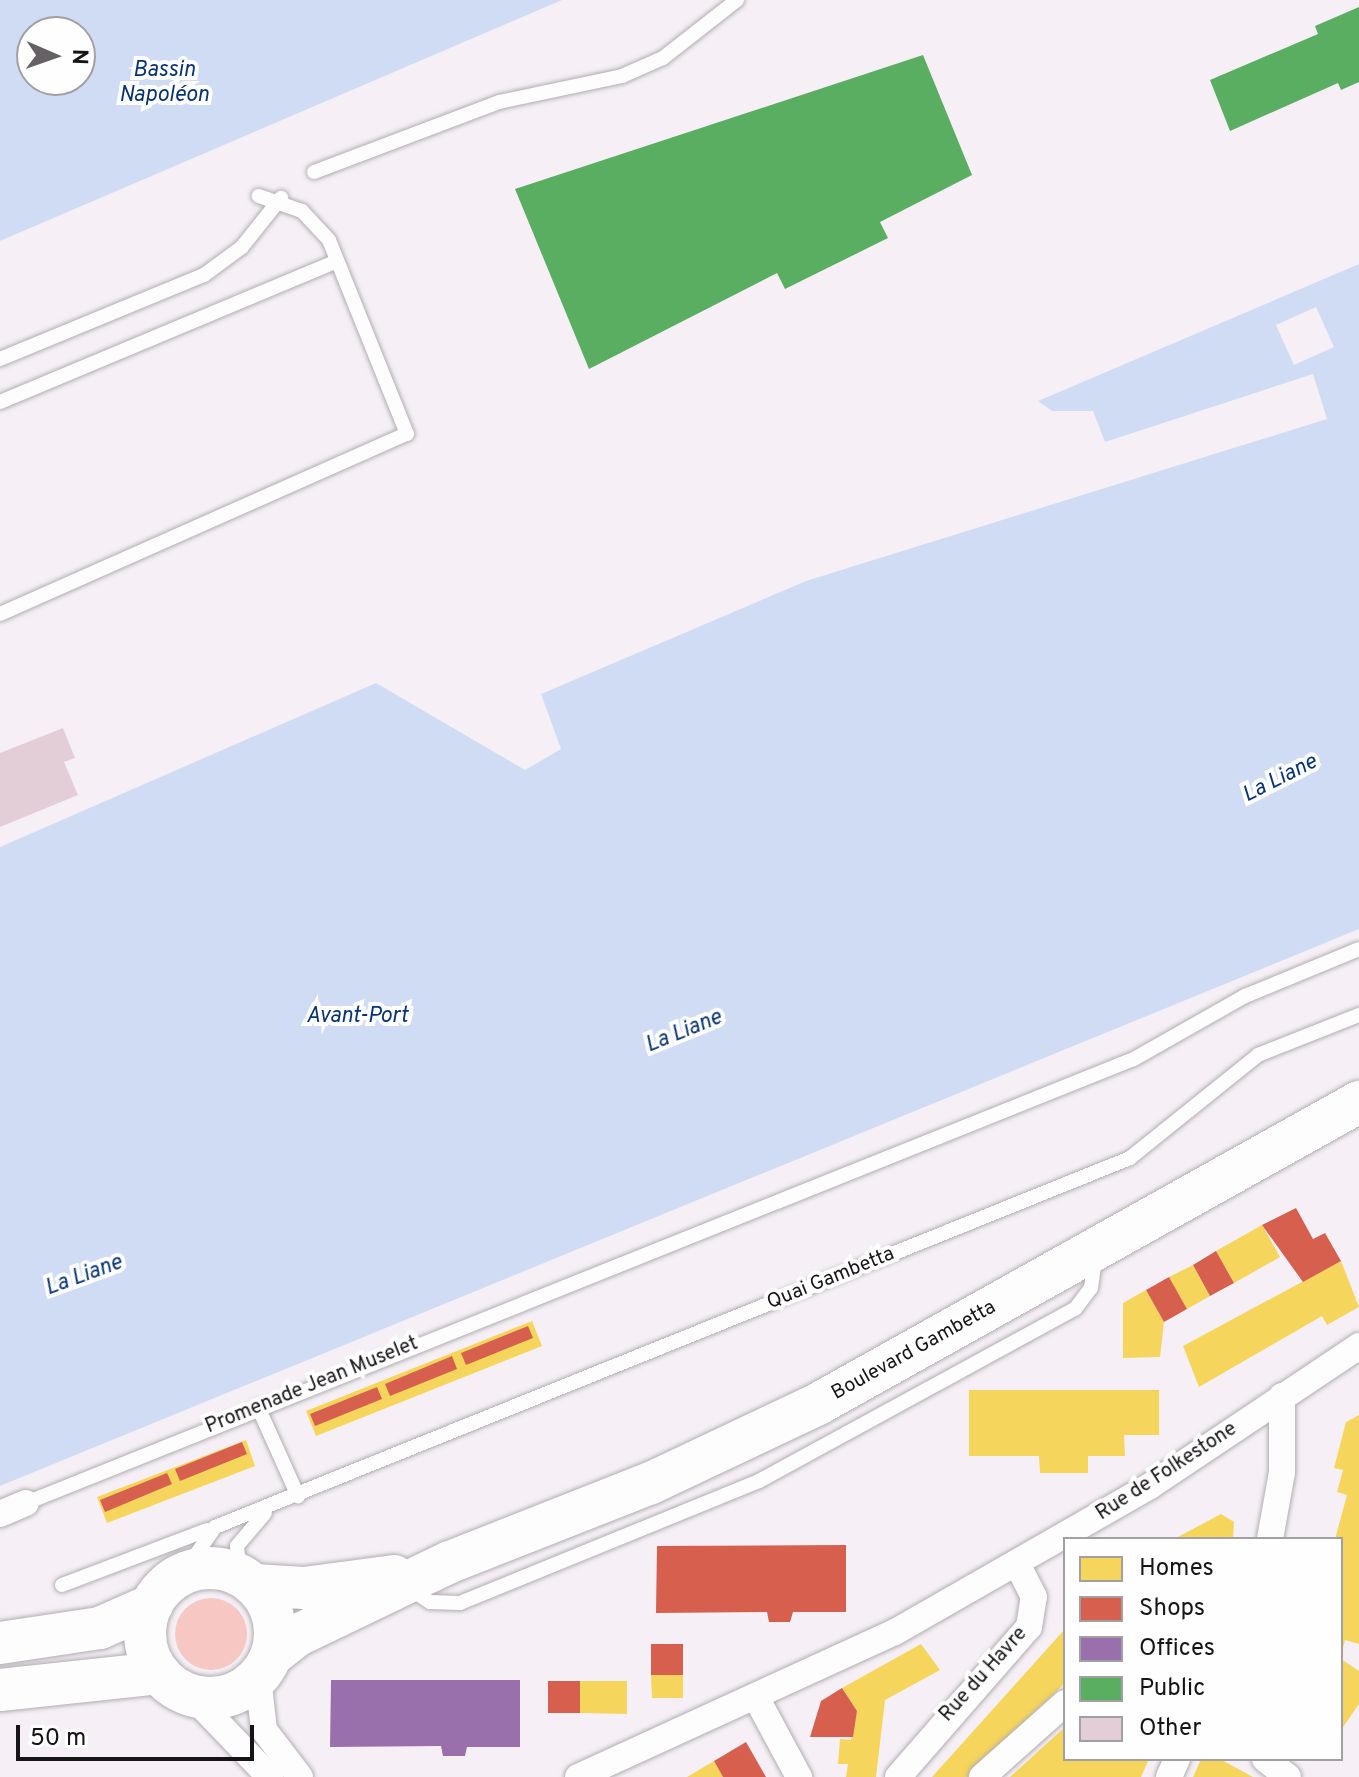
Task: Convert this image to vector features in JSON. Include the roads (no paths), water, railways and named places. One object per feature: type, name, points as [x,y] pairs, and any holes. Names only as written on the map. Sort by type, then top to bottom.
[{"type":"main road","name":"Boulevard Gambetta","points":[[450,1562],[750,1438],[1359,1102]]},
{"type":"main road","points":[[0,1643],[100,1628],[152,1605],[182,1575],[210,1568],[247,1580],[332,1586],[450,1562]]},
{"type":"main road","points":[[0,1690],[175,1684],[223,1697],[264,1667],[298,1635],[406,1586],[450,1562]]},
{"type":"main road","points":[[247,1580],[272,1614],[264,1667]]},
{"type":"main road","points":[[152,1605],[146,1644],[175,1684]]},
{"type":"street","name":"Rue de Folkestone","points":[[578,1777],[757,1699],[1017,1563],[1150,1486],[1359,1346]]},
{"type":"street","points":[[1270,1537],[1282,1472],[1282,1396]]},
{"type":"street","name":"Promenade Jean Muselet","points":[[0,1514],[26,1503]]},
{"type":"street","name":"Rue du Havre","points":[[898,1777],[1029,1627],[1034,1597],[1017,1563]]},
{"type":"street","points":[[264,1667],[260,1720],[300,1777]]},
{"type":"street","points":[[175,1684],[270,1777]]},
{"type":"street","points":[[757,1699],[799,1777]]},
{"type":"street","points":[[982,1777],[1063,1705]]},
{"type":"street","points":[[1268,1761],[1288,1777]]},
{"type":"lane","points":[[314,172],[499,102],[622,76],[663,58],[737,0]]},
{"type":"lane","points":[[0,614],[407,434],[329,240],[281,198],[259,196]]},
{"type":"lane","points":[[0,359],[204,275],[242,247],[281,198]]},
{"type":"lane","points":[[0,402],[337,261]]},
{"type":"lane","name":"Promenade Jean Muselet","points":[[26,1503],[258,1407],[1134,1059],[1245,996],[1359,949]]},
{"type":"lane","name":"Quai Gambetta","points":[[279,1503],[1130,1158],[1258,1055],[1359,1015]]},
{"type":"lane","points":[[406,1586],[430,1602],[460,1603],[759,1481],[1075,1309],[1091,1288],[1096,1249]]},
{"type":"lane","points":[[258,1407],[298,1496]]},
{"type":"lane","points":[[62,1585],[279,1503]]},
{"type":"lane","points":[[247,1580],[243,1533],[279,1503]]},
{"type":"lane","points":[[182,1575],[215,1527]]},
{"type":"water","name":"Bassin Napoléon","points":[[0,0],[562,0],[0,241]]},
{"type":"water","name":"Avant-Port","points":[[1359,264],[1359,929],[0,1486],[0,847],[376,683],[525,770],[561,749],[541,694],[806,581],[1327,419],[1313,374],[1105,442],[1093,411],[1052,411],[1038,401]]},
{"type":"water label","name":"La Liane","points":[[1280,779]]},
{"type":"water label","name":"La Liane","points":[[684,1032]]},
{"type":"water label","name":"La Liane","points":[[84,1276]]}]
